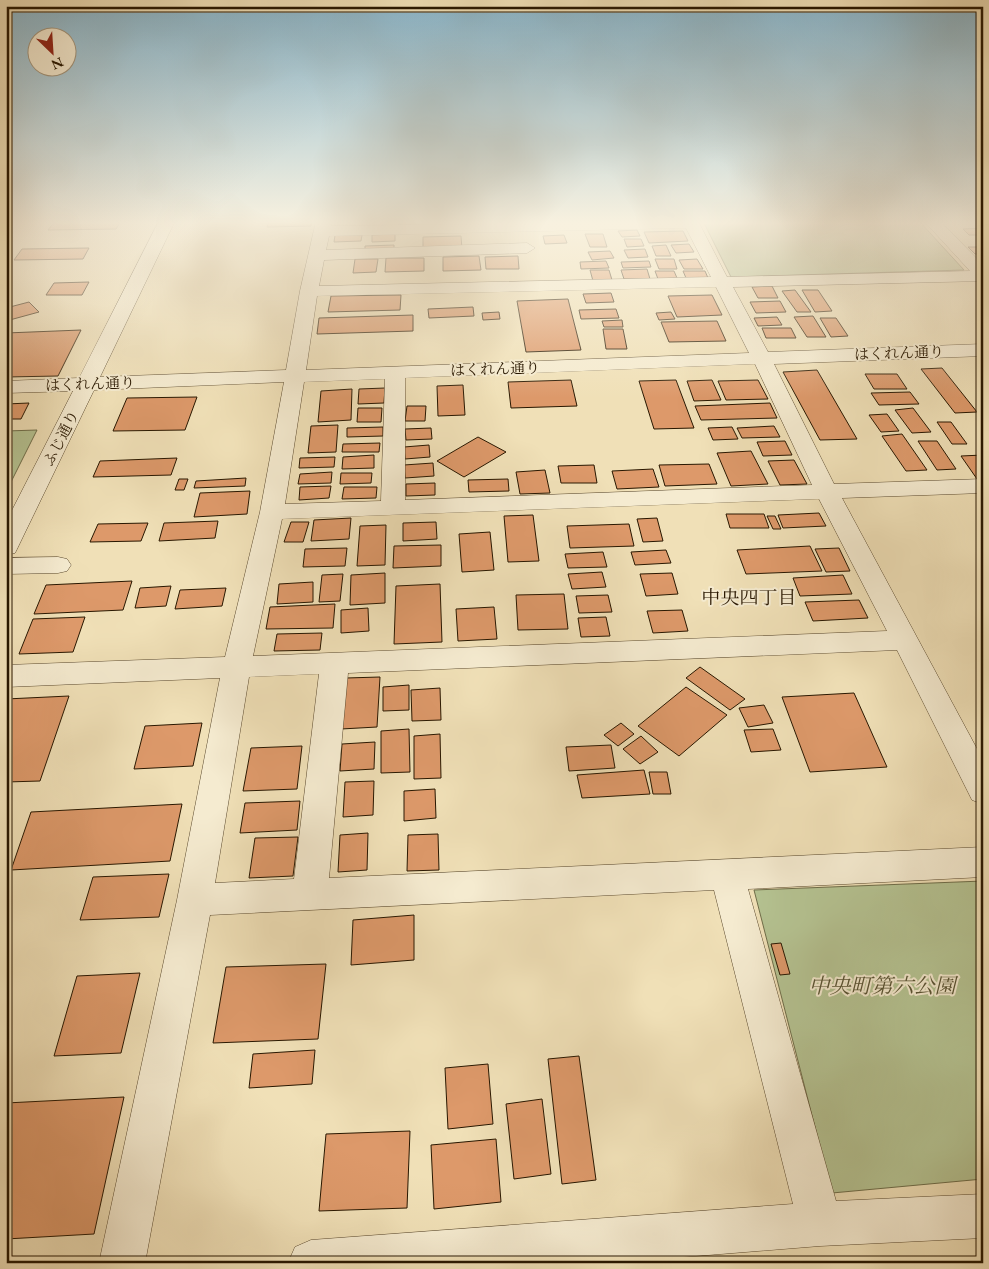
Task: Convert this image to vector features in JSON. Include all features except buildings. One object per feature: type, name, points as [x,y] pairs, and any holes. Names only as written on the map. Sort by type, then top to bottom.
[{"type":"street","name":"ふじ通り","points":[[6,547],[138,280]]},
{"type":"street","points":[[122,1263],[195,900],[237,666],[259,556],[272,512],[295,376],[315,280]]},
{"type":"street","points":[[545,280],[721,282],[788,280]]},
{"type":"street","points":[[721,282],[762,359],[826,491],[906,640],[983,791]]},
{"type":"street","name":"はくれん通り","points":[[6,387],[983,350]]},
{"type":"street","points":[[393,507],[396,372]]},
{"type":"street","points":[[272,512],[983,486]]},
{"type":"street","points":[[6,566],[58,565]]},
{"type":"street","points":[[6,676],[906,640]]},
{"type":"street","points":[[310,895],[334,662]]},
{"type":"street","points":[[195,900],[983,862]]},
{"type":"street","points":[[727,874],[820,1224]]},
{"type":"street","points":[[311,1263],[820,1224],[983,1216]]},
{"type":"green space","points":[[37,430],[9,486],[6,486],[6,431]]},
{"type":"green space","name":"中央町第六公園","points":[[983,881],[983,1179],[832,1193],[754,890]]},
{"type":"district","name":"中央四丁目","points":[[749,597]]}]
